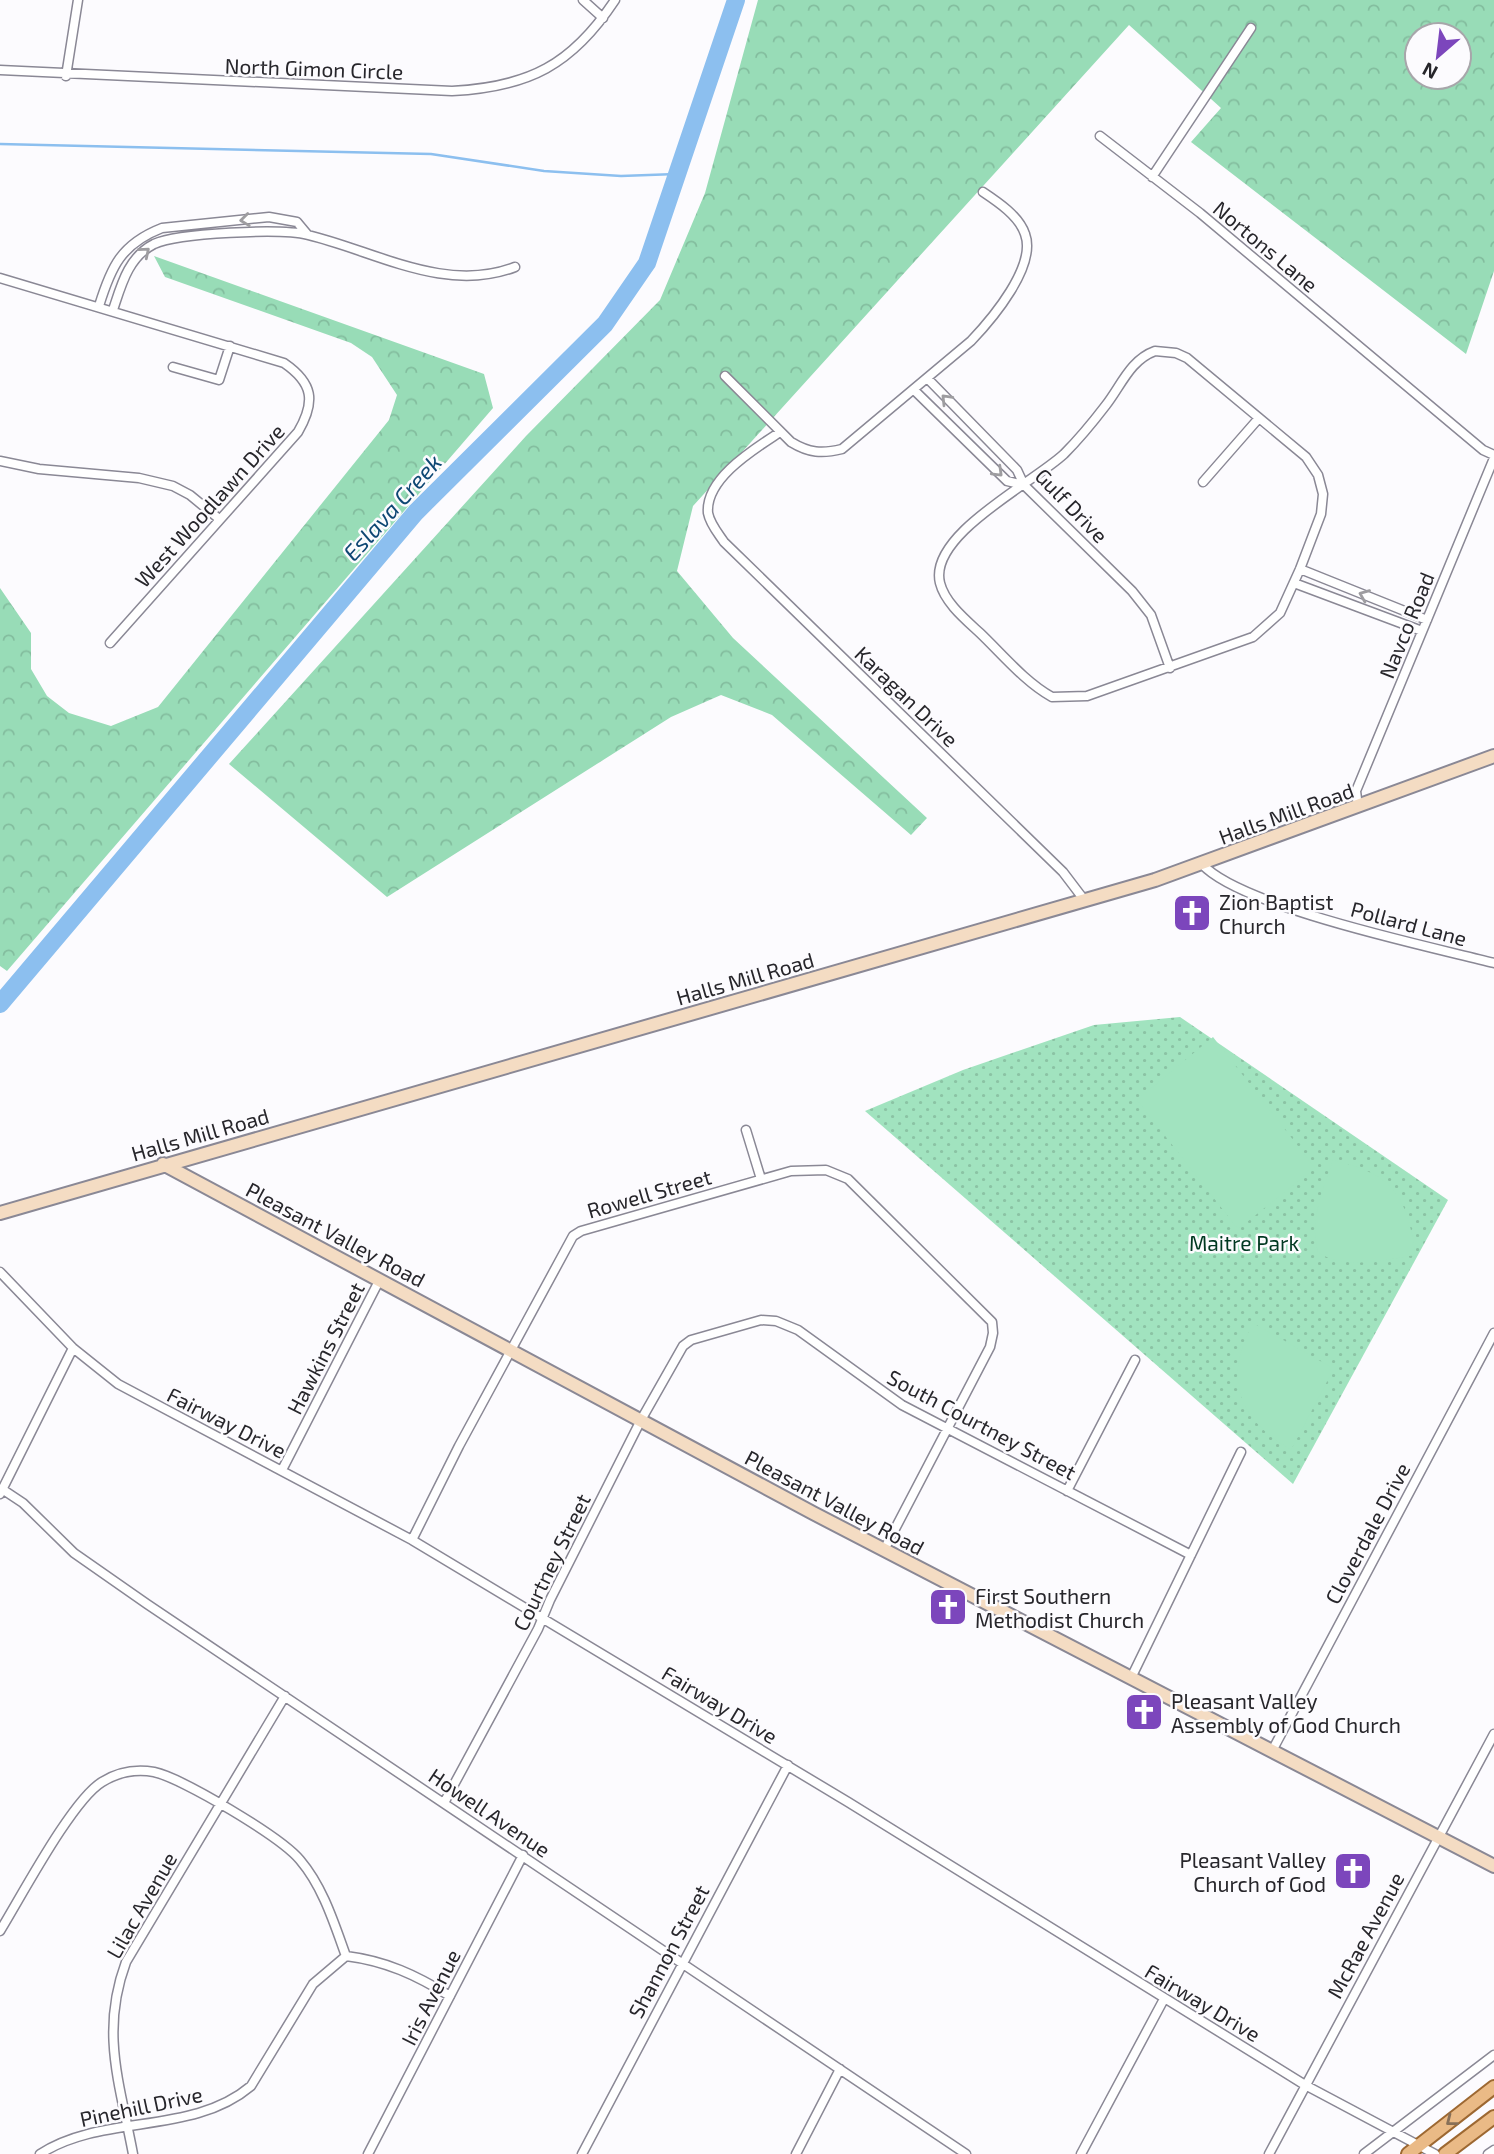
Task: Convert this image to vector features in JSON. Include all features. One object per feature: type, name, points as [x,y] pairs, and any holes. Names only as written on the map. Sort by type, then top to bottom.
[{"type":"main road","points":[[1414,2150],[1494,2087]]},
{"type":"main road","points":[[1445,2154],[1494,2116]]},
{"type":"street","points":[[66,76],[78,0]]},
{"type":"street","points":[[583,0],[603,18]]},
{"type":"street","name":"North Gimon Circle","points":[[0,71],[452,91],[486,89],[537,76],[566,57],[594,31],[615,0]]},
{"type":"street","points":[[1152,177],[1251,28]]},
{"type":"street","name":"Nortons Lane","points":[[1100,136],[1494,457]]},
{"type":"street","points":[[725,376],[780,432],[803,450],[817,453],[842,449],[928,379],[988,323],[1023,268],[1027,245],[1025,232],[1017,220],[984,192]]},
{"type":"street","points":[[99,306],[110,270],[118,260],[147,234],[162,228],[268,217],[296,222],[307,234]]},
{"type":"street","points":[[113,310],[131,265],[153,244],[262,231],[307,234],[399,265],[455,275],[480,276],[515,267]]},
{"type":"street","name":"West Woodlawn Drive","points":[[0,278],[284,363],[300,374],[306,383],[310,402],[298,432],[218,518],[110,643]]},
{"type":"street","points":[[173,367],[219,380],[230,346]]},
{"type":"street","points":[[1155,351],[1176,353],[1188,358],[1259,418],[1306,457],[1318,475],[1323,494],[1321,514],[1294,583],[1280,613],[1262,631],[1170,668],[1087,696],[1052,697],[1043,692],[967,621],[945,595],[940,582],[946,553],[956,536],[1064,454],[1144,355],[1155,351]]},
{"type":"street","name":"Gulf Drive","points":[[928,379],[1017,470],[1024,485],[1132,591],[1151,615],[1170,668]]},
{"type":"street","points":[[914,390],[1007,481],[1024,485]]},
{"type":"street","points":[[1203,482],[1259,418]]},
{"type":"street","name":"Karagan Drive","points":[[780,432],[739,463],[717,485],[709,504],[708,515],[724,542],[1063,872],[1085,901]]},
{"type":"street","points":[[970,444],[981,434]]},
{"type":"street","name":"Navco Road","points":[[1358,807],[1356,791],[1494,457]]},
{"type":"street","points":[[0,461],[39,469],[139,478],[173,486],[197,500],[218,518]]},
{"type":"street","points":[[1300,569],[1427,620]]},
{"type":"street","points":[[1294,583],[1422,631]]},
{"type":"street","name":"Halls Mill Road","points":[[0,1213],[1085,901],[1202,864],[1494,756]]},
{"type":"street","name":"Pollard Lane","points":[[1202,864],[1213,876],[1264,898],[1367,931],[1494,963]]},
{"type":"street","points":[[746,1130],[761,1179]]},
{"type":"street","name":"Pleasant Valley Road","points":[[163,1164],[884,1550],[1494,1866]]},
{"type":"street","name":"Rowell Street","points":[[412,1540],[567,1243],[581,1231],[761,1179],[814,1168],[848,1179],[952,1279],[992,1322],[990,1347],[884,1550]]},
{"type":"street","points":[[0,1204],[27,1205]]},
{"type":"street","name":"Fairway Drive","points":[[0,1272],[73,1348],[118,1384],[412,1540],[788,1766],[1306,2085],[1393,2132],[1414,2150],[1435,2154]]},
{"type":"street","name":"Hawkins Street","points":[[282,1470],[380,1279]]},
{"type":"street","name":"South Courtney Street","points":[[641,1420],[677,1356],[691,1340],[761,1320],[776,1321],[798,1330],[902,1405],[1191,1555]]},
{"type":"street","name":"Cloverdale Drive","points":[[1272,1751],[1494,1333]]},
{"type":"street","points":[[1,1492],[73,1348]]},
{"type":"street","points":[[1067,1491],[1135,1360]]},
{"type":"street","name":"Courtney Street","points":[[444,1802],[543,1618],[641,1420]]},
{"type":"street","points":[[1131,1678],[1241,1452]]},
{"type":"street","name":"Howell Avenue","points":[[1,1492],[23,1503],[74,1553],[966,2154]]},
{"type":"street","name":"Lilac Avenue","points":[[134,2154],[111,2042],[113,2001],[119,1981],[126,1962],[285,1696]]},
{"type":"street","name":"McRae Avenue","points":[[1269,2154],[1494,1734]]},
{"type":"street","name":"Shannon Street","points":[[582,2154],[681,1962],[788,1766]]},
{"type":"street","points":[[0,1931],[75,1810],[100,1783],[133,1770],[155,1773],[177,1780],[283,1844],[299,1859],[332,1917],[346,1956],[375,1959],[410,1972],[450,1996]]},
{"type":"street","name":"Iris Avenue","points":[[368,2154],[523,1855]]},
{"type":"street","name":"Pinehill Drive","points":[[40,2154],[54,2145],[76,2138],[196,2114],[237,2097],[251,2086],[313,1983],[346,1956]]},
{"type":"street","points":[[1081,2154],[1164,1998]]},
{"type":"street","points":[[1364,2154],[1494,2055]]},
{"type":"street","points":[[796,2154],[840,2069]]},
{"type":"street","points":[[1488,2154],[1494,2150]]},
{"type":"green space","points":[[758,0],[1494,0],[1494,271],[1466,354],[1191,142],[1221,108],[1129,25],[693,506],[677,571],[733,638],[927,818],[911,835],[772,715],[721,695],[671,717],[387,897],[229,764],[526,436],[660,300],[705,193]]},
{"type":"green space","points":[[154,256],[484,374],[493,408],[7,971],[0,966],[0,588],[31,633],[31,669],[47,696],[69,713],[111,726],[158,707],[389,420],[397,395],[372,357],[351,343],[165,277]]},
{"type":"green space","name":"Maitre Park","points":[[1180,1017],[1448,1200],[1293,1484],[865,1111],[963,1070],[1094,1025]]},
{"type":"green space","points":[[1213,1037],[1315,1168],[1238,1229],[1137,1100]]},
{"type":"green space","points":[[1333,1160],[1371,1173],[1394,1191],[1408,1217],[1416,1255],[1353,1262],[1328,1258],[1318,1252],[1316,1217]]},
{"type":"green space","points":[[1253,1323],[1329,1366],[1331,1374],[1291,1450],[1258,1425],[1241,1396],[1239,1362]]},
{"type":"waterway","name":"Eslava Creek","points":[[0,1004],[416,512],[605,324],[647,263],[736,0]]},
{"type":"waterway","points":[[0,144],[431,154],[544,171],[621,176],[676,174]]},
{"type":"place","name":"Zion Baptist Church","points":[[1192,913]]},
{"type":"place","name":"First Southern Methodist Church","points":[[948,1607]]},
{"type":"place","name":"Pleasant Valley Assembly of God Church","points":[[1144,1712]]},
{"type":"place","name":"Pleasant Valley Church of God","points":[[1353,1871]]}]
